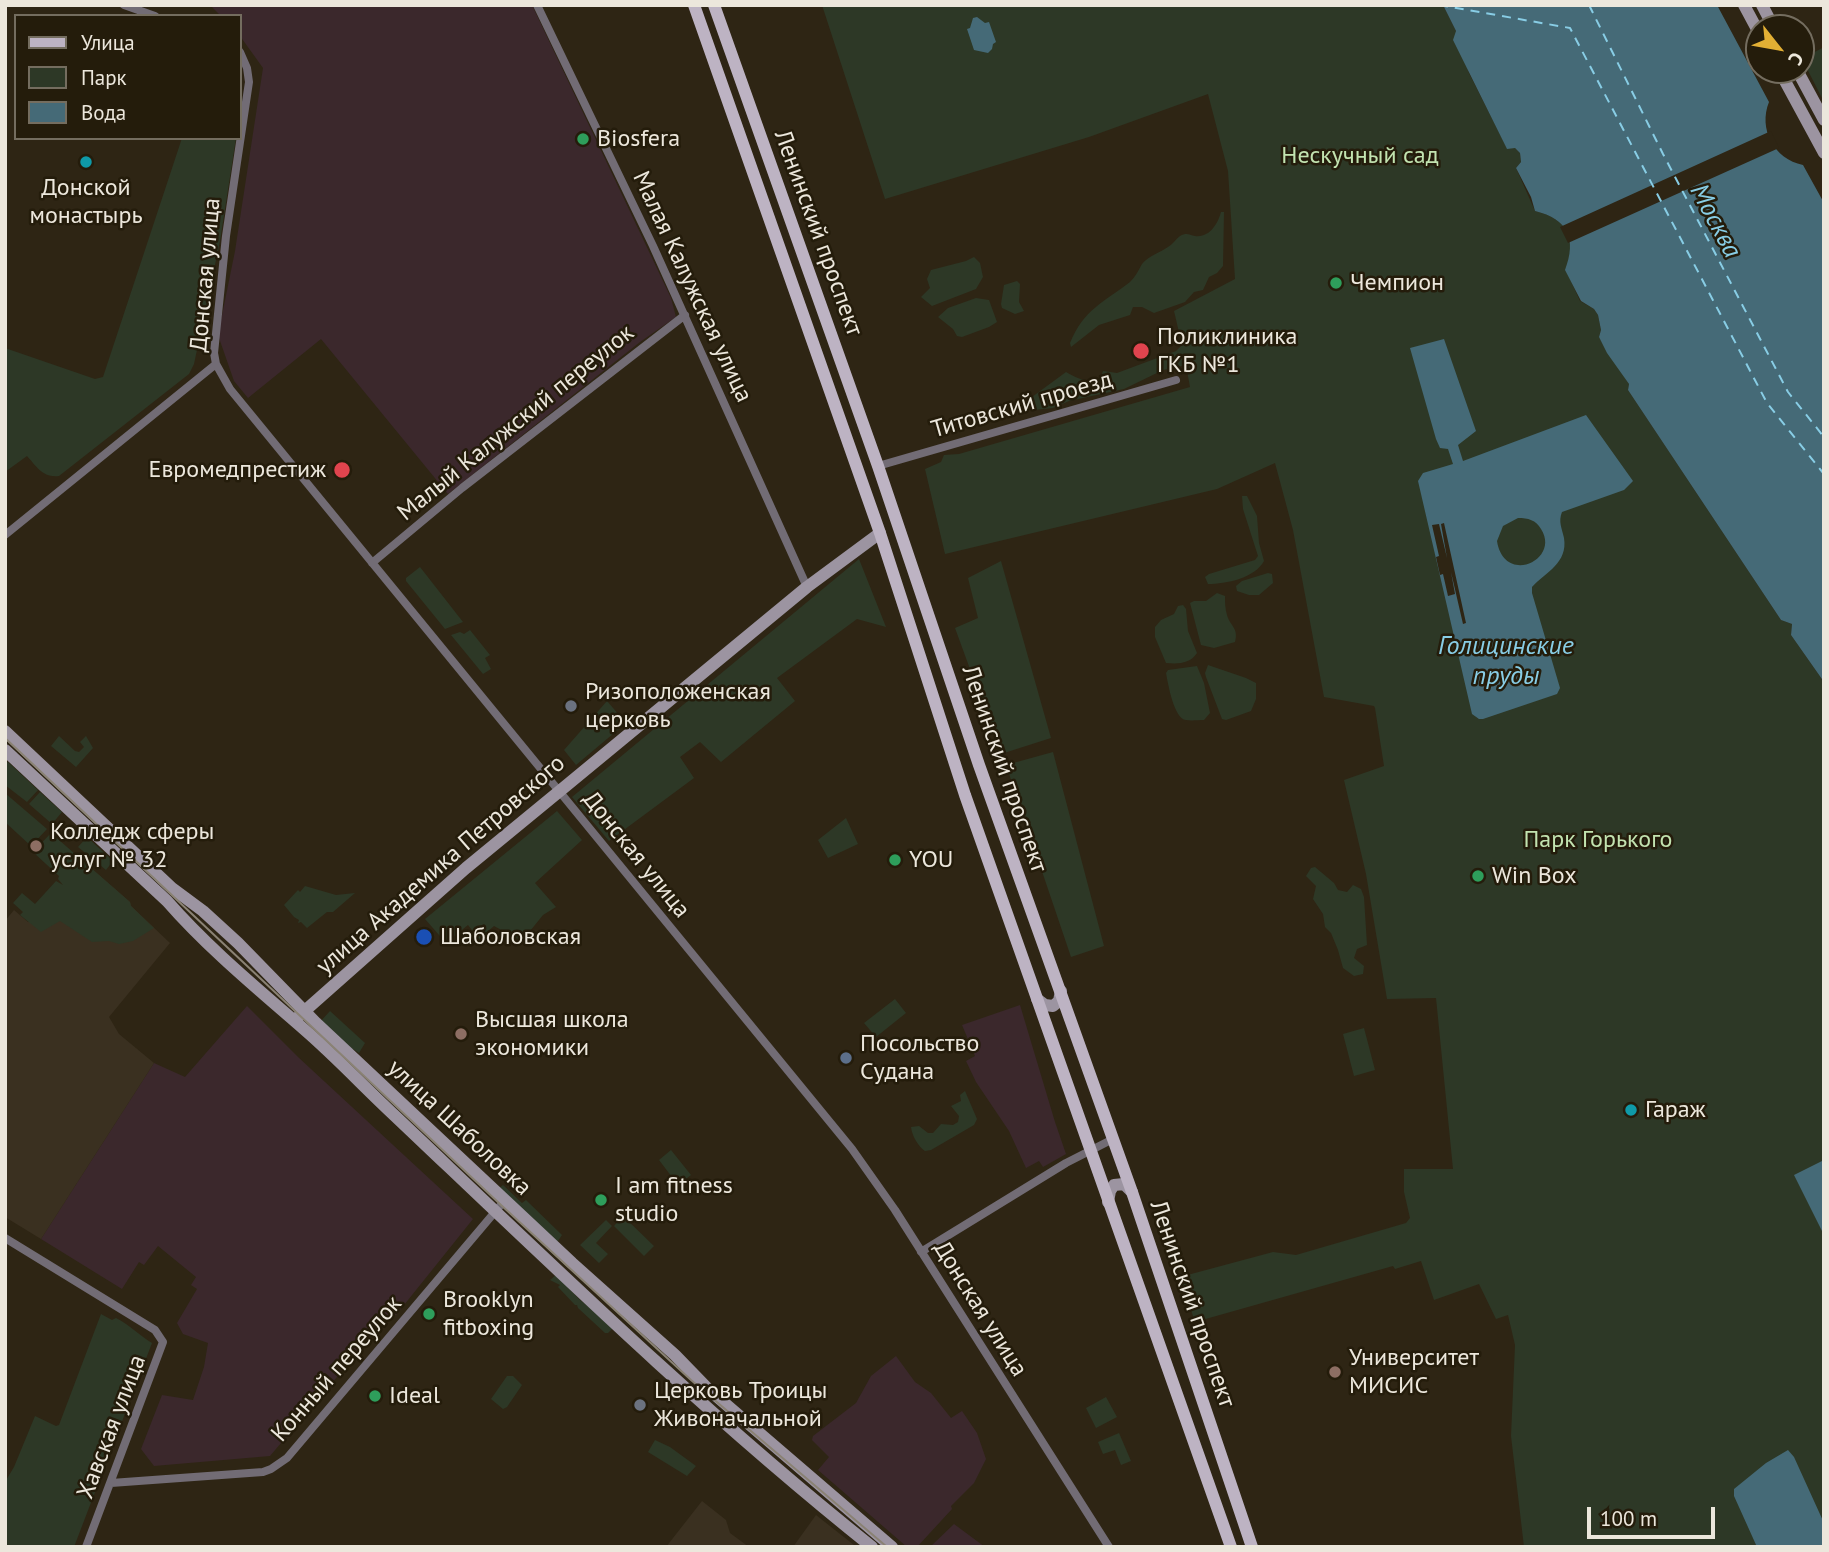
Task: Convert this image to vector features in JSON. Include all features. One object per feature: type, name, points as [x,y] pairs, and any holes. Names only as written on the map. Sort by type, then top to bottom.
[{"type":"main road","name":"Ленинский проспект","points":[[694,5],[880,533],[944,735],[1231,1547]]},
{"type":"main road","name":"Ленинский проспект","points":[[714,5],[878,466],[979,765],[1132,1192],[1252,1547]]},
{"type":"main road","points":[[1787,84],[1824,153]]},
{"type":"main road","points":[[1805,84],[1824,120]]},
{"type":"main road","name":"улица Академика Петровского","points":[[294,1021],[466,868],[807,587],[880,533]]},
{"type":"main road","name":"улица Шаболовка","points":[[5,731],[172,888],[204,911],[304,1012],[609,1297],[676,1355],[707,1388],[892,1547]]},
{"type":"main road","name":"улица Шаболовка","points":[[6,752],[167,901],[189,927],[294,1021],[663,1369],[872,1547]]},
{"type":"main road","points":[[1037,999],[1045,1005],[1054,1006],[1059,1001],[1061,991]]},
{"type":"main road","points":[[1108,1202],[1114,1185],[1124,1184],[1132,1192]]},
{"type":"street","points":[[124,5],[149,14]]},
{"type":"street","name":"Малая Калужская улица","points":[[537,5],[685,315],[807,587]]},
{"type":"street","name":"Донская улица","points":[[242,57],[249,82],[242,132]]},
{"type":"street","name":"Донская улица","points":[[241,140],[216,317],[214,353],[216,364],[230,389],[852,1149],[895,1210],[1108,1547]]},
{"type":"street","name":"Малый Калужский переулок","points":[[372,563],[462,488],[685,315]]},
{"type":"street","points":[[6,533],[216,364]]},
{"type":"street","name":"Титовский проезд","points":[[878,466],[1176,380]]},
{"type":"street","points":[[921,1252],[1113,1139]]},
{"type":"street","points":[[481,1199],[487,1212],[485,1223]]},
{"type":"street","name":"Конный переулок","points":[[111,1483],[262,1472],[278,1465],[505,1200]]},
{"type":"street","name":"Хавская улица","points":[[5,1238],[161,1336],[163,1346],[86,1547]]},
{"type":"shaded area","points":[[210,5],[532,5],[671,298],[676,317],[640,342],[448,494],[321,339],[248,398],[234,381],[218,335],[235,251],[263,68],[242,39],[242,14],[219,14]]},
{"type":"shaded area","points":[[84,862],[130,902],[170,943],[109,1017],[119,1034],[154,1063],[41,1239],[5,1217],[5,921],[14,910],[28,922]]},
{"type":"shaded area","points":[[1020,1005],[1066,1154],[1043,1167],[1039,1161],[1026,1168],[1009,1131],[976,1082],[966,1061],[975,1056],[962,1025]]},
{"type":"shaded area","points":[[247,1006],[298,1057],[473,1219],[396,1315],[392,1312],[270,1456],[154,1466],[141,1449],[162,1395],[193,1400],[204,1367],[208,1343],[183,1334],[177,1323],[197,1289],[191,1285],[196,1277],[158,1246],[144,1265],[139,1262],[122,1289],[41,1239],[154,1063],[185,1077]]},
{"type":"shaded area","points":[[896,1356],[915,1382],[931,1393],[951,1418],[962,1411],[977,1433],[986,1459],[974,1483],[917,1547],[907,1547],[818,1470],[829,1457],[812,1440],[813,1436],[856,1403],[871,1376]]},
{"type":"shaded area","points":[[702,1501],[726,1520],[730,1533],[749,1547],[666,1547]]},
{"type":"shaded area","points":[[816,1515],[854,1545],[856,1547],[793,1547]]},
{"type":"shaded area","points":[[954,1524],[985,1547],[930,1547]]},
{"type":"green space","name":"Парк Горького","points":[[822,5],[1443,5],[1456,31],[1469,73],[1507,148],[1515,148],[1520,153],[1521,162],[1516,168],[1535,211],[1555,219],[1567,232],[1570,249],[1566,270],[1580,301],[1594,309],[1598,315],[1601,330],[1599,337],[1629,384],[1628,390],[1781,620],[1792,624],[1791,635],[1824,682],[1824,1547],[1524,1547],[1511,1436],[1515,1345],[1508,1315],[1496,1319],[1479,1284],[1434,1300],[1421,1261],[1395,1269],[1393,1266],[1195,1322],[1180,1277],[1273,1252],[1296,1255],[1406,1223],[1410,1218],[1404,1192],[1404,1169],[1453,1169],[1436,998],[1387,999],[1366,874],[1344,780],[1384,766],[1375,708],[1324,697],[1293,530],[1275,463],[1217,489],[945,554],[925,469],[941,462],[944,455],[959,454],[1190,387],[1186,365],[1163,370],[1124,389],[1069,401],[1053,408],[1034,410],[1030,406],[1032,397],[1066,372],[1082,380],[1091,381],[1100,379],[1103,371],[1117,373],[1176,351],[1182,345],[1174,311],[1235,279],[1228,171],[1208,94],[1089,137],[885,199]]},
{"type":"green space","points":[[1824,47],[1824,102],[1815,84],[1815,52]]},
{"type":"green space","points":[[181,140],[236,140],[220,241],[194,364],[189,374],[59,476],[44,473],[27,456],[5,472],[5,348],[95,379],[103,377]]},
{"type":"green space","points":[[1221,212],[1224,212],[1223,266],[1209,277],[1203,290],[1194,292],[1185,302],[1154,313],[1142,307],[1133,307],[1130,315],[1099,325],[1071,347],[1070,343],[1081,322],[1130,282],[1145,261],[1170,246],[1182,235],[1205,235],[1215,225]]},
{"type":"green space","points":[[974,257],[980,263],[983,277],[976,289],[932,306],[921,297],[930,288],[927,279],[931,270]]},
{"type":"green space","points":[[1017,281],[1020,284],[1019,302],[1024,311],[1015,314],[1002,308],[1001,304],[1004,285]]},
{"type":"green space","points":[[976,298],[989,300],[997,322],[962,337],[957,336],[953,329],[938,317],[948,308]]},
{"type":"green space","points":[[1242,496],[1247,496],[1257,516],[1259,543],[1264,561],[1247,576],[1208,584],[1205,577],[1209,574],[1255,560],[1258,556],[1243,509]]},
{"type":"green space","points":[[859,559],[886,627],[857,619],[777,678],[795,701],[721,762],[700,742],[680,757],[694,778],[609,841],[572,797]]},
{"type":"green space","points":[[1001,561],[1051,738],[1001,754],[955,628],[978,618],[968,578]]},
{"type":"green space","points":[[420,567],[463,622],[445,629],[406,581],[406,578]]},
{"type":"green space","points":[[1272,574],[1273,583],[1259,595],[1237,591],[1236,586],[1242,581]]},
{"type":"green space","points":[[1217,593],[1225,596],[1226,613],[1236,637],[1235,642],[1214,648],[1201,645],[1190,603],[1206,601]]},
{"type":"green space","points":[[1183,605],[1186,609],[1188,631],[1197,653],[1187,661],[1166,663],[1155,637],[1155,627],[1161,620],[1174,614],[1178,606]]},
{"type":"green space","points":[[470,630],[490,655],[485,658],[491,669],[483,674],[451,635],[460,632],[464,634]]},
{"type":"green space","points":[[1208,665],[1256,683],[1256,699],[1251,711],[1222,719],[1206,677]]},
{"type":"green space","points":[[1197,666],[1204,683],[1210,713],[1204,720],[1186,720],[1175,708],[1166,673],[1168,670]]},
{"type":"green space","points":[[607,701],[626,723],[576,765],[564,750]]},
{"type":"green space","points":[[59,736],[79,752],[84,747],[80,742],[86,736],[93,748],[76,767],[51,746]]},
{"type":"green space","points":[[1053,752],[1104,946],[1071,957],[1006,765]]},
{"type":"green space","points":[[8,762],[38,790],[27,802],[5,785],[5,764]]},
{"type":"green space","points":[[40,792],[62,812],[52,824],[29,804]]},
{"type":"green space","points":[[5,793],[47,829],[31,846],[5,822]]},
{"type":"green space","points":[[557,811],[582,840],[535,883],[556,907],[543,915],[522,941],[494,926],[479,939],[468,925],[446,943],[425,919]]},
{"type":"green space","points":[[846,818],[858,844],[828,858],[818,840]]},
{"type":"green space","points":[[51,833],[130,902],[154,928],[133,941],[119,944],[109,941],[92,942],[60,921],[41,932],[20,915],[23,912],[13,903],[22,893],[35,904],[56,881],[63,885],[58,879],[59,876],[33,852]]},
{"type":"green space","points":[[87,837],[113,861],[106,870],[78,847]]},
{"type":"green space","points":[[1315,867],[1334,883],[1338,890],[1347,892],[1353,885],[1361,889],[1364,897],[1367,945],[1357,949],[1354,958],[1364,966],[1363,974],[1354,976],[1343,968],[1331,933],[1325,927],[1323,914],[1313,899],[1316,886],[1306,876],[1311,868]]},
{"type":"green space","points":[[305,886],[336,895],[355,893],[333,912],[327,912],[307,928],[301,922],[298,923],[299,920],[284,905]]},
{"type":"green space","points":[[895,999],[906,1013],[876,1037],[864,1023]]},
{"type":"green space","points":[[330,1011],[365,1043],[359,1053],[353,1049],[349,1050],[319,1023]]},
{"type":"green space","points":[[1364,1028],[1375,1070],[1354,1076],[1343,1034]]},
{"type":"green space","points":[[965,1091],[977,1119],[974,1125],[925,1151],[916,1140],[911,1127],[919,1126],[928,1133],[933,1133],[941,1124],[953,1125],[958,1122],[959,1116],[951,1106],[961,1101],[960,1095]]},
{"type":"green space","points":[[671,1150],[691,1175],[678,1185],[659,1160]]},
{"type":"green space","points":[[503,1185],[522,1203],[526,1200],[562,1235],[556,1244],[498,1189]]},
{"type":"green space","points":[[623,1216],[654,1246],[644,1256],[614,1226]]},
{"type":"green space","points":[[606,1220],[612,1226],[596,1243],[608,1254],[599,1263],[580,1245]]},
{"type":"green space","points":[[556,1275],[579,1299],[614,1327],[608,1333],[575,1305],[558,1287],[560,1285],[550,1280]]},
{"type":"green space","points":[[101,1314],[112,1320],[116,1318],[152,1343],[74,1547],[5,1547],[5,1482],[35,1416],[59,1425]]},
{"type":"green space","points":[[507,1376],[513,1376],[522,1385],[503,1409],[491,1399]]},
{"type":"green space","points":[[1106,1397],[1117,1417],[1096,1428],[1086,1408]]},
{"type":"green space","points":[[1119,1433],[1131,1461],[1121,1465],[1115,1450],[1103,1454],[1098,1442]]},
{"type":"green space","points":[[655,1440],[670,1447],[696,1466],[687,1476],[648,1452]]},
{"type":"water","name":"Москва","points":[[1443,5],[1717,5],[1745,57],[1745,84],[1759,84],[1769,102],[1766,122],[1771,141],[1784,156],[1803,165],[1824,203],[1824,682],[1791,635],[1792,624],[1781,620],[1628,390],[1629,384],[1607,353],[1599,337],[1601,330],[1598,315],[1581,301],[1565,270],[1570,249],[1567,232],[1555,219],[1535,211],[1516,168],[1521,162],[1520,153],[1515,148],[1507,149],[1453,40],[1456,31]]},
{"type":"water","points":[[977,17],[985,23],[989,22],[996,42],[988,53],[974,50],[967,29],[970,28],[973,18]]},
{"type":"water","name":"Голицинские пруды","points":[[1444,339],[1476,431],[1458,445],[1463,461],[1586,415],[1633,481],[1624,490],[1562,512],[1560,522],[1564,538],[1563,554],[1555,566],[1532,587],[1560,688],[1557,694],[1483,719],[1472,714],[1418,481],[1423,473],[1453,464],[1448,449],[1440,448],[1436,439],[1410,348]],"holes":[[[1518,518],[1537,523],[1545,540],[1544,550],[1529,564],[1510,562],[1502,555],[1497,541],[1503,526]]]},
{"type":"water","points":[[1824,1160],[1824,1235],[1794,1175]]},
{"type":"water","points":[[1788,1450],[1794,1457],[1824,1523],[1824,1547],[1757,1547],[1734,1496],[1734,1489],[1766,1463]]},
{"type":"pier","points":[[1771,131],[1779,148],[1568,243],[1560,227]]},
{"type":"pier","points":[[1444,523],[1466,623],[1463,624],[1451,572],[1455,594],[1448,596],[1436,557],[1439,556],[1432,525],[1439,524],[1447,558],[1441,524]]},
{"type":"ferry route","points":[[1439,5],[1570,28],[1767,403],[1824,474]]},
{"type":"ferry route","points":[[1589,5],[1663,154],[1788,392],[1824,437]]},
{"type":"tram line","points":[[5,738],[691,1380],[887,1547]]},
{"type":"place","name":"Biosfera","points":[[583,139]]},
{"type":"place","name":"Донской монастырь","points":[[86,162]]},
{"type":"place","name":"Чемпион","points":[[1336,283]]},
{"type":"place","name":"Поликлиника ГКБ №1","points":[[1141,351]]},
{"type":"place","name":"Евромедпрестиж","points":[[342,470]]},
{"type":"place","name":"Ризоположенская церковь","points":[[571,706]]},
{"type":"place","name":"Колледж сферы услуг № 32","points":[[36,846]]},
{"type":"place","name":"YOU","points":[[895,860]]},
{"type":"place","name":"Win Box","points":[[1478,876]]},
{"type":"place","name":"Шаболовская","points":[[424,937]]},
{"type":"place","name":"Высшая школа экономики","points":[[461,1034]]},
{"type":"place","name":"Посольство Судана","points":[[846,1058]]},
{"type":"place","name":"Гараж","points":[[1631,1110]]},
{"type":"place","name":"I am fitness studio","points":[[601,1200]]},
{"type":"place","name":"Brooklyn fitboxing","points":[[429,1314]]},
{"type":"place","name":"Университет МИСИС","points":[[1335,1372]]},
{"type":"place","name":"Ideal","points":[[375,1396]]},
{"type":"place","name":"Церковь Троицы Живоначальной","points":[[640,1405]]},
{"type":"park label","name":"Нескучный сад","points":[[1360,156]]}]
